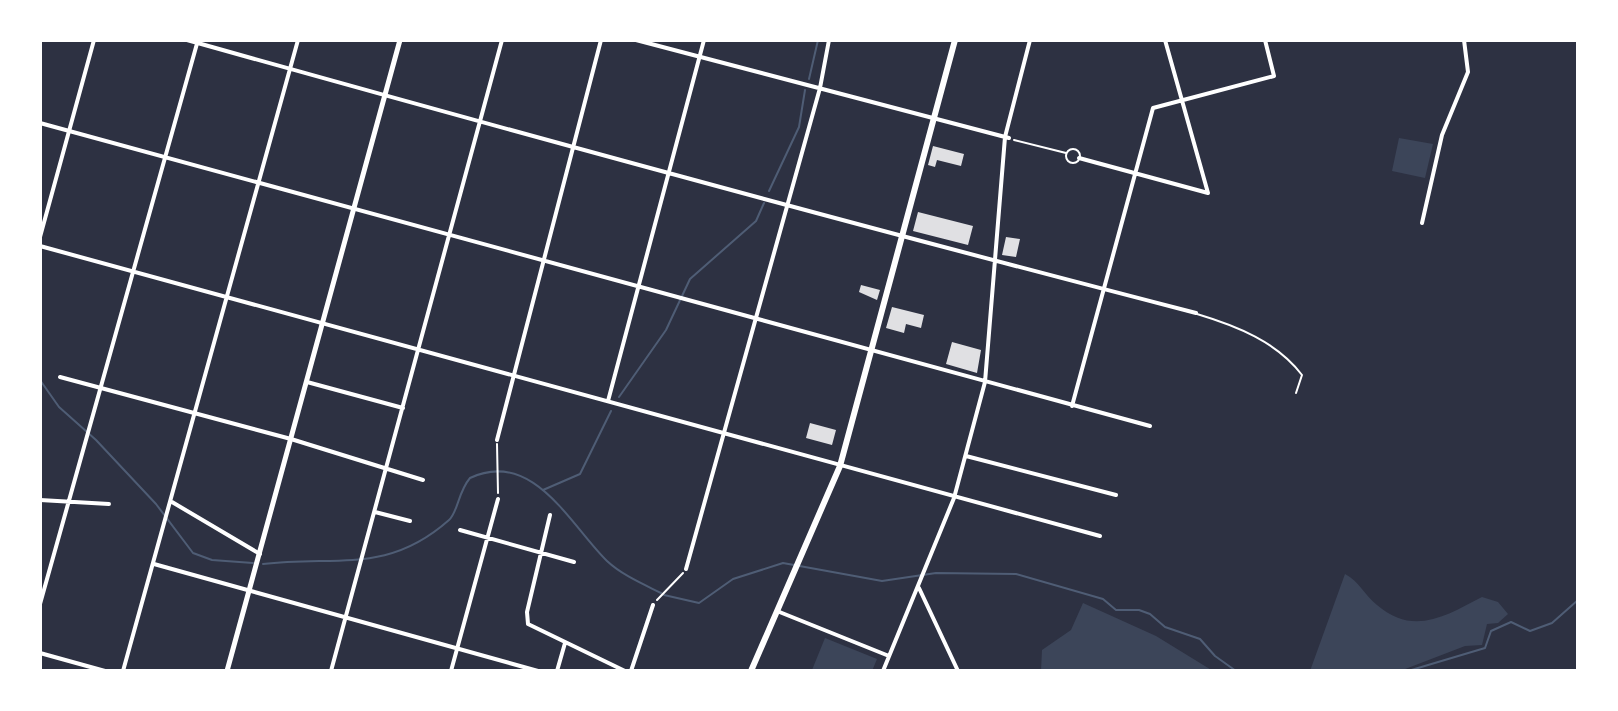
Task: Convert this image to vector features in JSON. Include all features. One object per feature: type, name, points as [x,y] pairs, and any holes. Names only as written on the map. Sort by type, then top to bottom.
[{"type":"main road","points":[[751,671],[840,466],[932,118],[956,40]]},
{"type":"street","points":[[40,237],[94,40]]},
{"type":"street","points":[[187,40],[1196,313]]},
{"type":"street","points":[[123,671],[298,40]]},
{"type":"street","points":[[227,671],[400,40]]},
{"type":"street","points":[[331,671],[502,40]]},
{"type":"street","points":[[497,440],[601,40]]},
{"type":"street","points":[[636,40],[1007,138]]},
{"type":"street","points":[[607,402],[704,40]]},
{"type":"street","points":[[686,569],[820,88],[829,40]]},
{"type":"street","points":[[883,671],[954,498],[985,382],[1007,138],[1030,40]]},
{"type":"street","points":[[1079,158],[1208,193],[1165,40]]},
{"type":"street","points":[[1072,406],[1153,108],[1274,76],[1265,40]]},
{"type":"street","points":[[1422,223],[1442,135],[1468,72],[1464,40]]},
{"type":"street","points":[[40,604],[198,41]]},
{"type":"street","points":[[40,123],[1150,426]]},
{"type":"street","points":[[40,246],[322,326],[1100,536]]},
{"type":"street","points":[[60,377],[197,412],[423,480]]},
{"type":"street","points":[[307,382],[403,408]]},
{"type":"street","points":[[966,456],[1116,495]]},
{"type":"street","points":[[451,671],[498,499]]},
{"type":"street","points":[[40,500],[109,504]]},
{"type":"street","points":[[172,502],[259,557]]},
{"type":"street","points":[[375,512],[410,521]]},
{"type":"street","points":[[550,515],[526,620],[532,627],[628,671],[653,605]]},
{"type":"street","points":[[460,530],[574,562]]},
{"type":"street","points":[[154,564],[538,671]]},
{"type":"street","points":[[919,585],[920,594],[958,671]]},
{"type":"street","points":[[777,611],[889,656]]},
{"type":"street","points":[[557,671],[565,643]]},
{"type":"street","points":[[40,653],[105,671]]},
{"type":"lane","points":[[1196,313],[1258,337],[1288,356],[1302,375],[1296,393]]},
{"type":"path","points":[[1007,138],[1066,153],[1075,149],[1079,158],[1072,163],[1066,153]]},
{"type":"path","points":[[497,440],[498,499]]},
{"type":"path","points":[[661,596],[686,569]]},
{"type":"shaded area","points":[[1399,138],[1433,144],[1425,178],[1392,171]]},
{"type":"shaded area","points":[[1345,574],[1377,605],[1404,620],[1430,620],[1482,597],[1498,602],[1508,614],[1498,623],[1487,624],[1482,645],[1465,646],[1400,671],[1310,671]]},
{"type":"shaded area","points":[[1083,603],[1156,636],[1213,671],[1041,671],[1042,650],[1071,630]]},
{"type":"shaded area","points":[[825,638],[877,659],[872,671],[812,670]]},
{"type":"building","points":[[933,146],[964,154],[961,166],[937,160],[935,167],[928,165]]},
{"type":"building","points":[[918,212],[973,226],[968,245],[913,231]]},
{"type":"building","points":[[1006,237],[1020,239],[1016,257],[1002,255]]},
{"type":"building","points":[[861,285],[880,290],[877,300],[859,292]]},
{"type":"building","points":[[892,307],[924,315],[921,328],[906,324],[904,333],[886,328]]},
{"type":"building","points":[[952,342],[981,350],[977,373],[946,364]]},
{"type":"building","points":[[810,423],[836,430],[832,445],[806,438]]},
{"type":"waterway","points":[[809,79],[818,40]]},
{"type":"waterway","points":[[769,191],[799,127],[805,90]]},
{"type":"waterway","points":[[619,397],[666,330],[690,279],[756,221],[764,203]]},
{"type":"waterway","points":[[40,380],[59,407],[96,440],[156,504],[193,553],[212,560],[253,563]]},
{"type":"waterway","points":[[543,490],[580,474],[611,411]]},
{"type":"waterway","points":[[263,564],[360,559],[404,549],[449,520],[470,478],[492,472],[513,473],[549,495],[607,561],[661,593]]},
{"type":"waterway","points":[[664,595],[699,603],[733,579],[783,563],[882,581],[936,573],[1016,574],[1103,599],[1116,610],[1139,610],[1150,614],[1165,627],[1200,639],[1215,656],[1236,671]]},
{"type":"waterway","points":[[1408,671],[1485,648],[1491,631],[1511,622],[1530,631],[1552,623],[1578,600]]}]
